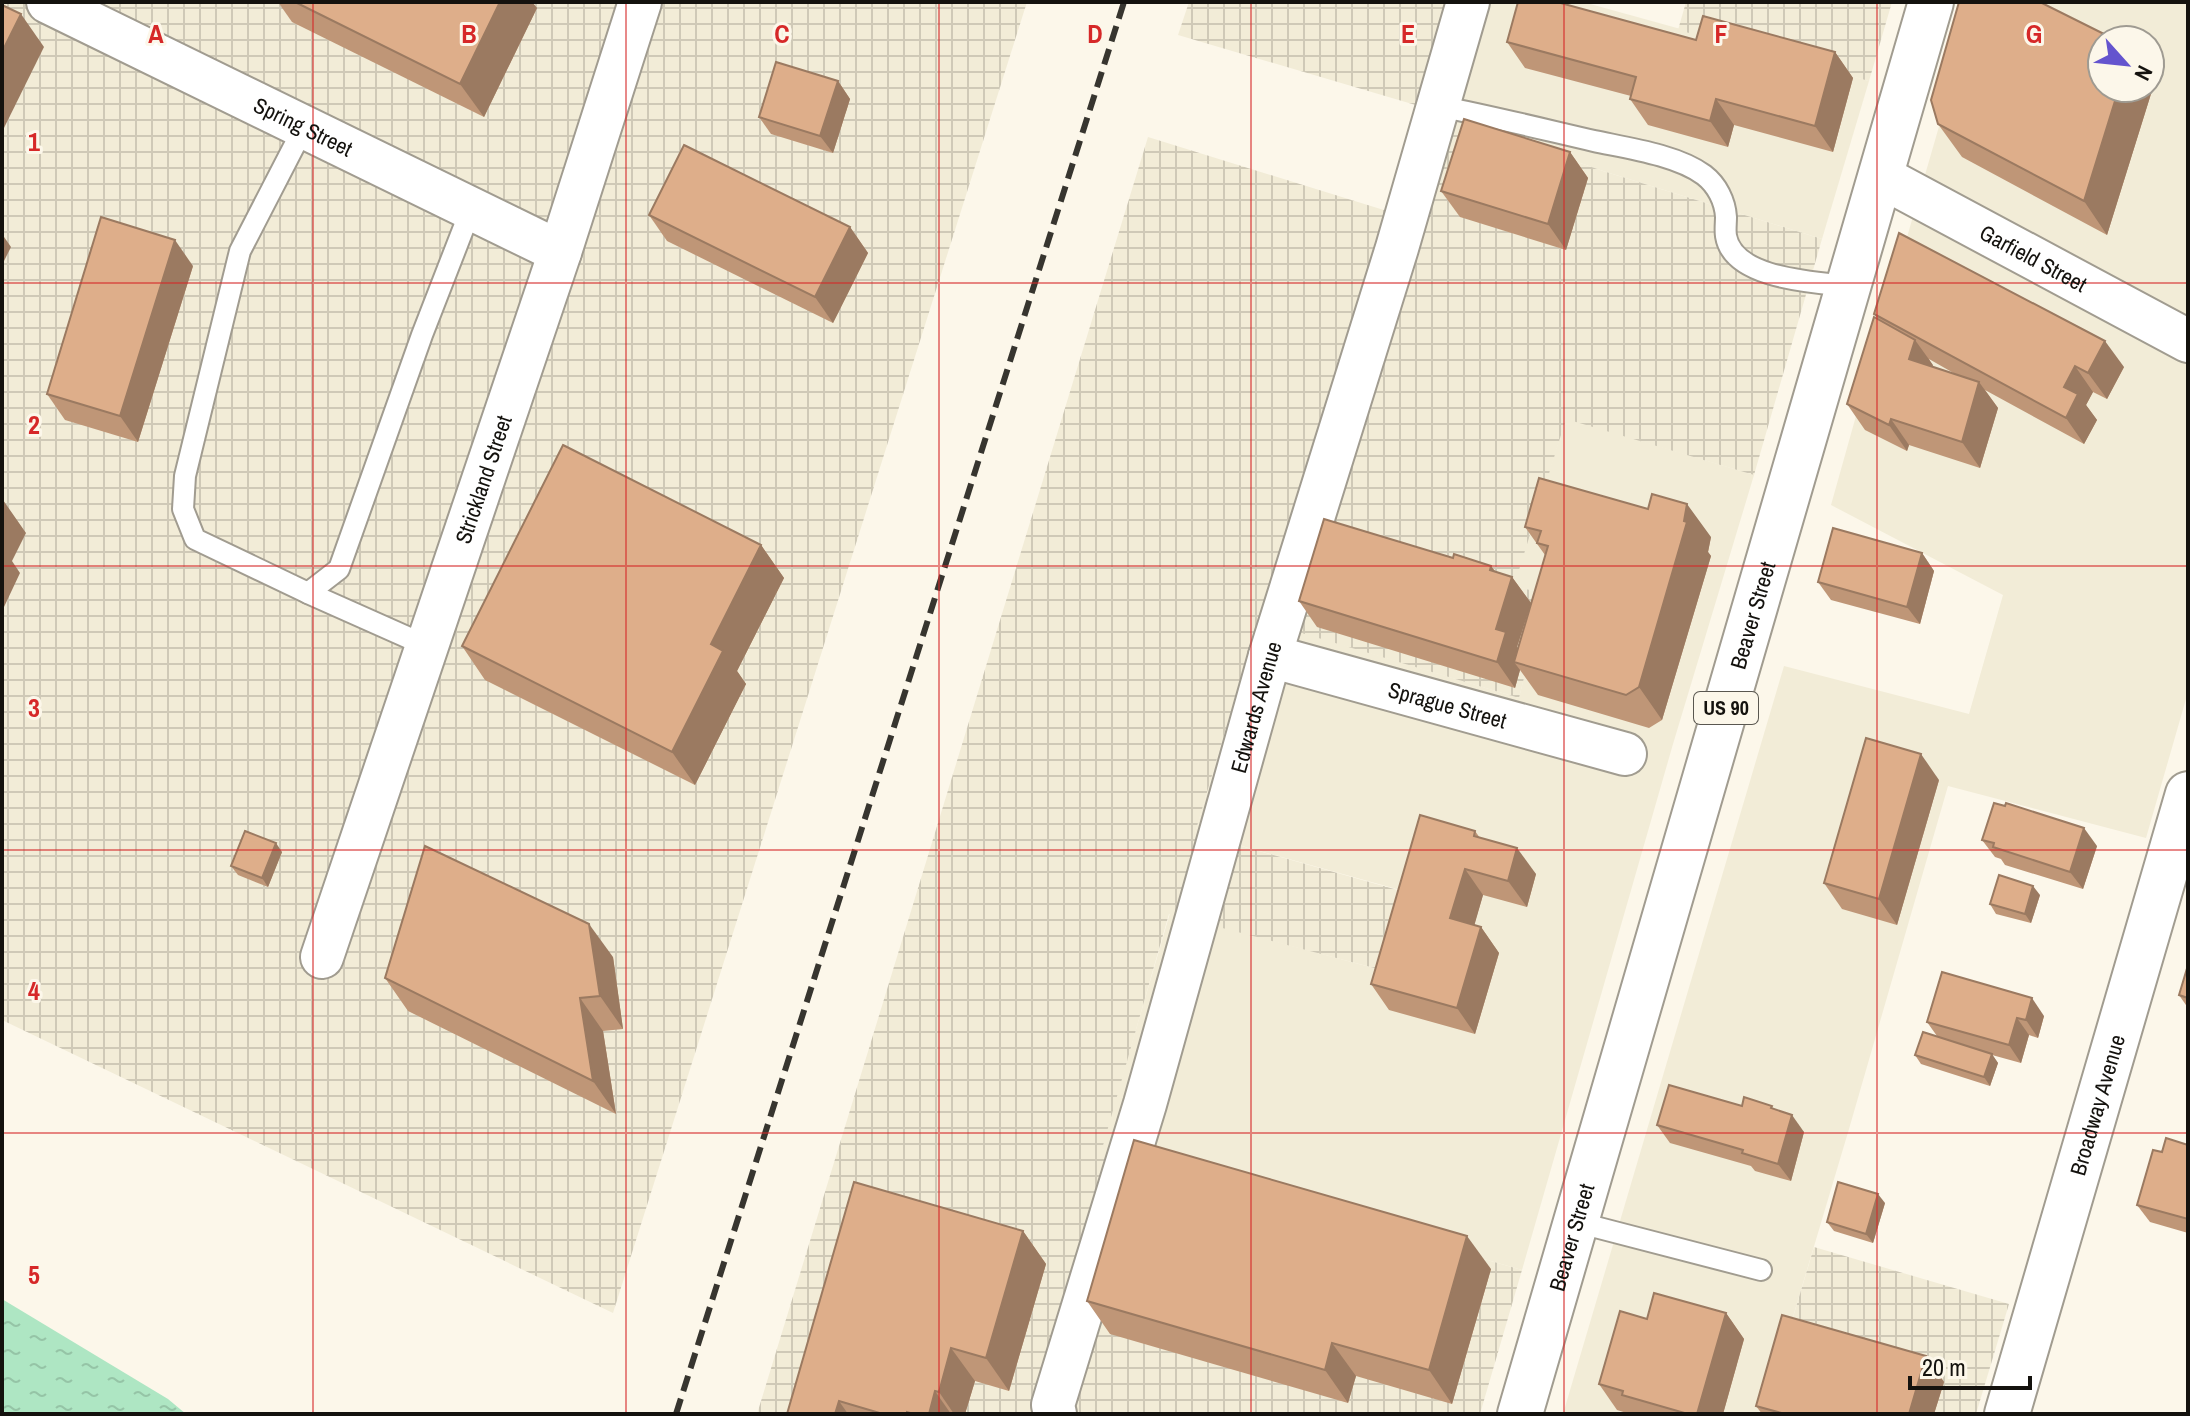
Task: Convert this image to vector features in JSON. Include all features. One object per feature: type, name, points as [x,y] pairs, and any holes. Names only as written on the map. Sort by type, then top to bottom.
[{"type":"main road","name":"Beaver Street","points":[[1520,1414],[1931,2]]},
{"type":"main road","name":"Broadway Avenue","points":[[2007,1414],[2188,794]]},
{"type":"street","name":"Spring Street","points":[[48,2],[560,252]]},
{"type":"street","name":"Strickland Street","points":[[322,957],[560,252],[640,2]]},
{"type":"street","name":"Edwards Avenue","points":[[1055,1414],[1053,1405],[1145,1104],[1270,656],[1392,263],[1468,2]]},
{"type":"street","name":"Garfield Street","points":[[1880,176],[2188,341]]},
{"type":"street","name":"Sprague Street","points":[[1270,656],[1625,754]]},
{"type":"lane","points":[[1438,106],[1668,157],[1704,174],[1714,185],[1722,197],[1726,212],[1726,238],[1737,258],[1758,270],[1848,286]]},
{"type":"lane","points":[[304,127],[240,251],[185,476],[183,509],[195,539],[427,646]]},
{"type":"lane","points":[[308,593],[339,569],[422,335],[471,209]]},
{"type":"lane","points":[[1576,1222],[1761,1270]]},
{"type":"shaded area","points":[[2,2],[1027,2],[613,1313],[2,1020]]},
{"type":"shaded area","points":[[1189,2],[1448,2],[1420,106],[1603,171],[1822,239],[1754,475],[1566,419],[1514,586],[1545,594],[1519,698],[1258,620],[1195,833],[1419,896],[1397,974],[1169,914],[1102,1149],[1522,1270],[1480,1414],[757,1414],[1148,137],[1387,211],[1419,106],[1178,35]]},
{"type":"shaded area","points":[[1448,2],[1583,2],[1869,81],[1822,239],[1603,171],[1419,106]]},
{"type":"shaded area","points":[[1686,2],[1892,2],[1869,81],[1678,30]]},
{"type":"shaded area","points":[[1975,2],[2188,2],[2188,692],[2146,838],[1948,786],[1764,1414],[1563,1414],[1784,666],[1969,714],[2003,595],[1831,505]]},
{"type":"shaded area","points":[[1566,418],[1754,475],[1522,1270],[1101,1149],[1170,913],[1396,974],[1418,895],[1195,833],[1258,619],[1519,698],[1544,594],[1513,586]]},
{"type":"shaded area","points":[[1814,1247],[2009,1304],[1976,1414],[1764,1414]]},
{"type":"water","points":[[2,1299],[168,1399],[186,1414],[2,1414]]},
{"type":"building","points":[[295,2],[500,2],[460,84]]},
{"type":"building","points":[[1518,2],[1557,2],[1696,40],[1703,16],[1835,52],[1815,126],[1716,99],[1710,121],[1630,99],[1636,77],[1507,42]]},
{"type":"building","points":[[1959,2],[2040,2],[2086,25],[2086,104],[2114,104],[2084,201],[1938,124],[1931,100]]},
{"type":"building","points":[[2,5],[21,14],[2,52]]},
{"type":"building","points":[[776,62],[838,81],[820,136],[759,117]]},
{"type":"building","points":[[1464,119],[1570,152],[1548,224],[1441,191]]},
{"type":"building","points":[[684,145],[850,227],[815,297],[649,215]]},
{"type":"building","points":[[101,217],[175,240],[120,416],[47,394]]},
{"type":"building","points":[[1899,233],[2105,341],[2088,373],[2075,366],[2064,387],[2078,394],[2066,418],[1874,314]]},
{"type":"building","points":[[1874,317],[1915,340],[1909,359],[1979,382],[1962,442],[1891,419],[1889,425],[1847,404]]},
{"type":"building","points":[[563,445],[761,545],[711,644],[723,651],[672,752],[462,646]]},
{"type":"building","points":[[1539,478],[1648,509],[1652,494],[1687,504],[1684,521],[1687,522],[1639,687],[1626,695],[1514,662],[1548,546],[1537,543],[1541,531],[1525,527]]},
{"type":"building","points":[[1324,519],[1453,558],[1454,554],[1491,566],[1490,570],[1512,577],[1496,629],[1506,632],[1497,662],[1299,601]]},
{"type":"building","points":[[1833,528],[1922,553],[1907,607],[1818,582]]},
{"type":"building","points":[[1866,738],[1921,754],[1879,899],[1824,883]]},
{"type":"building","points":[[1994,803],[2005,806],[2006,803],[2084,828],[2070,872],[1993,847],[1994,843],[1982,840]]},
{"type":"building","points":[[1420,815],[1475,831],[1474,836],[1517,848],[1508,881],[1465,869],[1450,918],[1481,927],[1457,1008],[1371,984]]},
{"type":"building","points":[[245,831],[276,843],[262,878],[231,866]]},
{"type":"building","points":[[425,846],[589,924],[600,996],[580,998],[593,1081],[385,978]]},
{"type":"building","points":[[1999,875],[2033,886],[2025,914],[1990,904]]},
{"type":"building","points":[[2188,965],[2188,998],[2179,995]]},
{"type":"building","points":[[1942,972],[2032,998],[2026,1020],[2017,1018],[2009,1045],[1927,1022]]},
{"type":"building","points":[[1923,1032],[1992,1054],[1984,1077],[1915,1055]]},
{"type":"building","points":[[1669,1085],[1742,1106],[1744,1097],[1792,1115],[1778,1164],[1742,1153],[1743,1150],[1657,1125]]},
{"type":"building","points":[[2166,1138],[2188,1145],[2188,1219],[2137,1205],[2153,1150],[2162,1152]]},
{"type":"building","points":[[1134,1140],[1467,1236],[1429,1370],[1332,1343],[1325,1370],[1087,1301]]},
{"type":"building","points":[[854,1182],[1023,1231],[986,1358],[951,1348],[939,1392],[935,1391],[929,1414],[883,1414],[839,1401],[835,1414],[787,1414]]},
{"type":"building","points":[[1838,1182],[1878,1194],[1866,1234],[1827,1222]]},
{"type":"building","points":[[1654,1293],[1726,1313],[1697,1414],[1622,1395],[1623,1391],[1599,1384],[1620,1311],[1647,1319]]},
{"type":"building","points":[[1782,1315],[1926,1356],[1909,1414],[1785,1414],[1756,1406]]},
{"type":"railway","points":[[676,1414],[1124,2]]}]
